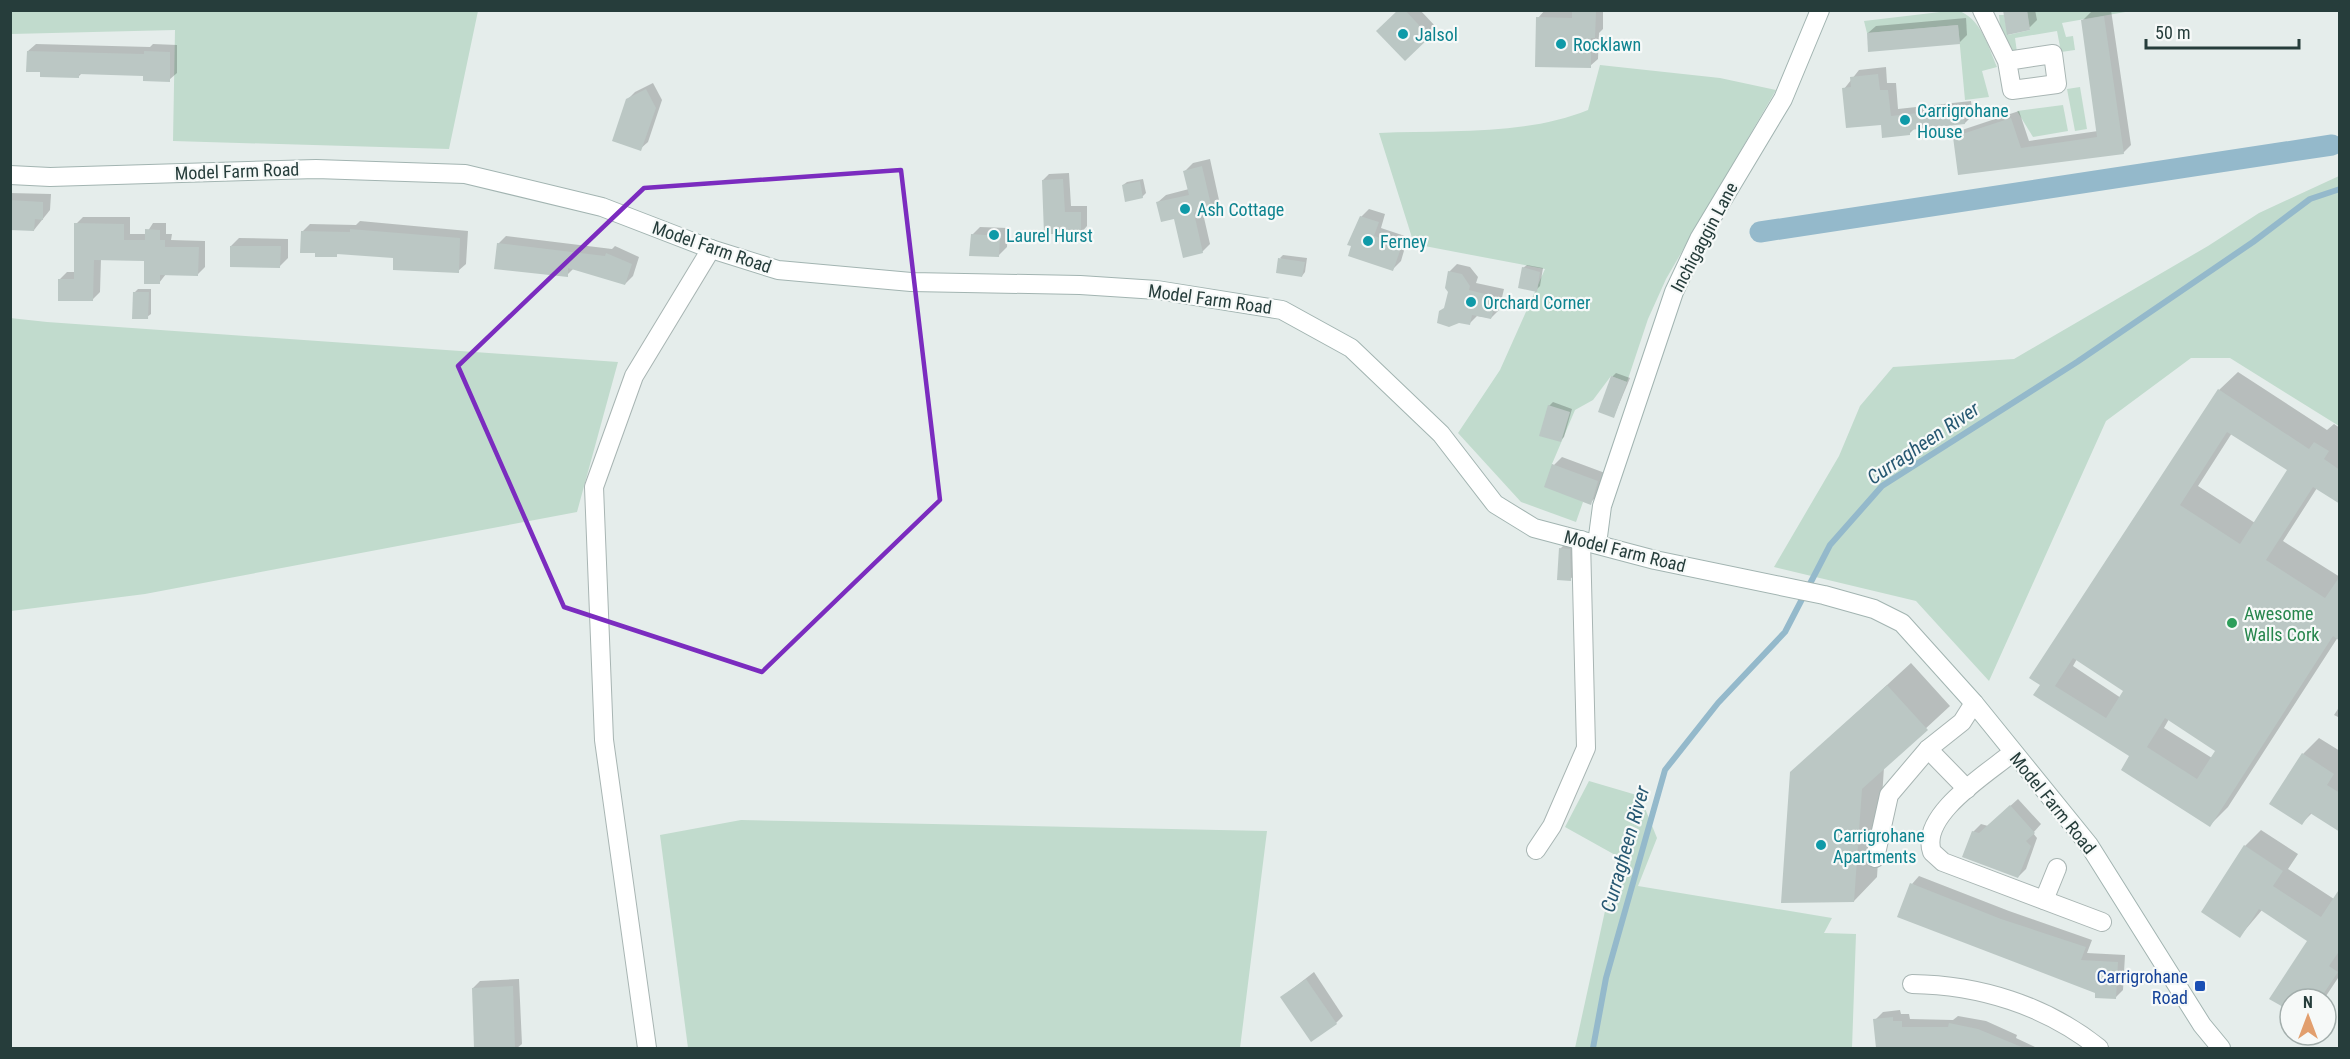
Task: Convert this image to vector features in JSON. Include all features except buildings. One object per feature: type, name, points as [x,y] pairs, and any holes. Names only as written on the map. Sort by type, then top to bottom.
[{"type":"street","name":"Inchigaggin Lane","points":[[1536,850],[1552,826],[1586,748],[1589,542],[1674,292],[1699,239],[1783,99],[1820,10]]},
{"type":"street","points":[[1982,10],[2007,61]]},
{"type":"street","name":"Model Farm Road","points":[[10,175],[50,177],[316,169],[465,174],[602,207],[711,249],[778,270],[911,282],[1080,285],[1157,290],[1282,310],[1315,326],[1359,355],[1441,434],[1495,504],[1534,528],[1655,560],[1824,595],[1874,609],[1902,623],[1974,703],[2012,753],[2089,845],[2202,1025],[2221,1048]]},
{"type":"street","points":[[647,1048],[604,740],[594,487],[634,376],[711,249]]},
{"type":"street","points":[[1875,858],[1889,795],[1928,749],[1962,722],[1974,703]]},
{"type":"street","points":[[1928,749],[1967,789]]},
{"type":"street","points":[[2012,753],[1946,807],[1938,820],[1930,842],[1932,852],[1943,862],[2102,922]]},
{"type":"street","points":[[2044,900],[2057,868]]},
{"type":"street","points":[[1912,984],[1970,988],[2026,1005],[2059,1022],[2099,1048]]},
{"type":"highlighted area","points":[[901,170],[940,500],[762,672],[564,607],[458,366],[644,188]]},
{"type":"green space","points":[[1957,10],[1972,19],[1978,26],[1997,67],[1982,71],[1989,97],[1965,100],[1958,25],[1867,33],[1864,21]]},
{"type":"green space","points":[[10,11],[478,11],[449,149],[173,141],[175,30],[11,34]]},
{"type":"green space","points":[[2027,11],[2131,11],[2062,23],[2066,37],[2073,36],[2075,50],[2061,52],[2057,31],[2015,38],[2017,52],[2012,52],[2001,37],[1999,15],[2004,15],[2008,35],[2030,30]]},
{"type":"green space","points":[[1600,65],[1720,78],[1776,90],[1666,279],[1648,319],[1627,382],[1611,376],[1593,400],[1575,410],[1552,464],[1583,502],[1576,522],[1521,502],[1458,433],[1500,370],[1545,269],[1414,244],[1379,133],[1512,128],[1563,118],[1588,110]]},
{"type":"green space","points":[[2080,87],[2087,129],[2075,131],[2067,89]]},
{"type":"green space","points":[[2063,105],[2068,131],[2033,137],[2017,111]]},
{"type":"green space","points":[[2339,176],[2339,426],[2230,358],[2191,358],[2106,421],[1989,681],[1916,601],[1774,567],[1839,456],[1860,406],[1893,367],[2014,359],[2208,246],[2259,213]]},
{"type":"green space","points":[[10,318],[618,362],[577,512],[145,594],[11,611]]},
{"type":"green space","points":[[1589,781],[1640,796],[1657,838],[1638,886],[1832,918],[1824,933],[1856,934],[1852,1048],[1575,1048],[1617,856],[1565,827]]},
{"type":"green space","points":[[741,820],[1267,831],[1240,1048],[688,1048],[660,835]]},
{"type":"waterway","points":[[1760,232],[2332,145]]},
{"type":"waterway","name":"Curragheen River","points":[[1593,1048],[1606,978],[1665,770],[1718,703],[1785,632],[1830,545],[1882,486],[2077,362],[2253,242],[2310,199],[2340,189]]},
{"type":"place","name":"Jalsol","points":[[1403,34]]},
{"type":"place","name":"Rocklawn","points":[[1561,44]]},
{"type":"place","name":"Carrigrohane House","points":[[1905,120]]},
{"type":"place","name":"Ash Cottage","points":[[1185,209]]},
{"type":"place","name":"Laurel Hurst","points":[[994,235]]},
{"type":"place","name":"Ferney","points":[[1368,241]]},
{"type":"place","name":"Orchard Corner","points":[[1471,302]]},
{"type":"place","name":"Awesome Walls Cork","points":[[2232,623]]},
{"type":"place","name":"Carrigrohane Apartments","points":[[1821,845]]},
{"type":"place","name":"Carrigrohane Road","points":[[2200,986]]}]
